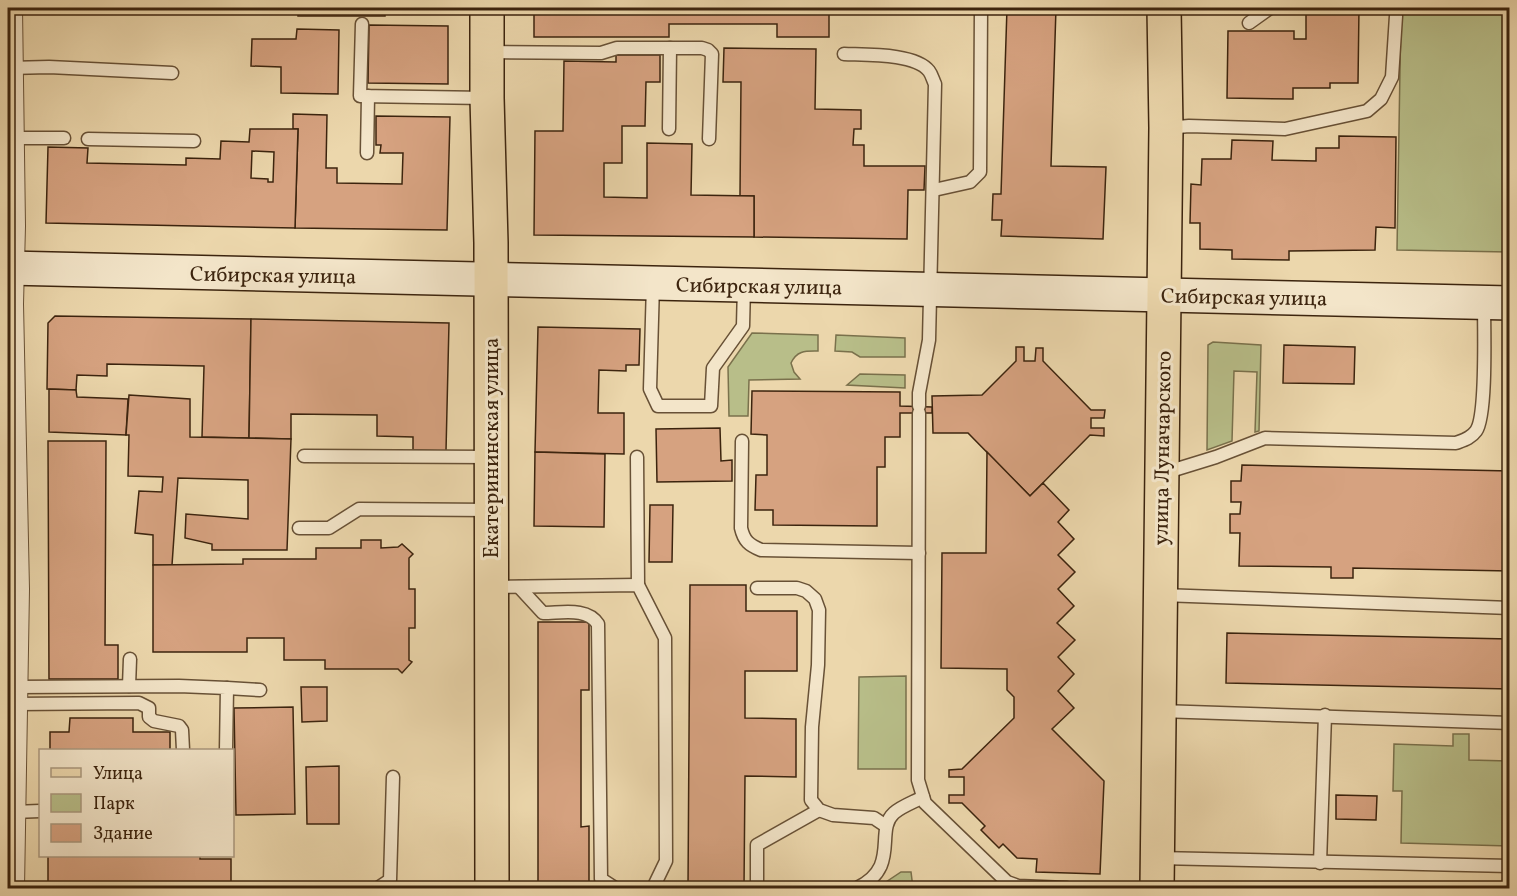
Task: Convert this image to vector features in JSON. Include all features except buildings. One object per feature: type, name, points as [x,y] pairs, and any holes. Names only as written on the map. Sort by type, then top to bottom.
[{"type":"main road","name":"Екатерининская улица","points":[[487,8],[491,243],[491,510],[505,587],[492,888]]},
{"type":"main road","name":"улица Луначарского","points":[[1157,873],[1166,128],[1164,8]]},
{"type":"main road","name":"Сибирская улица","points":[[9,268],[1497,303]]},
{"type":"street","points":[[9,8],[10,378],[16,590],[10,769],[13,812],[11,888]]},
{"type":"lane","points":[[933,190],[970,183],[980,172],[981,8]]},
{"type":"lane","points":[[1249,23],[1270,8]]},
{"type":"lane","points":[[1166,128],[1189,126],[1285,129],[1367,111],[1381,99],[1392,77],[1396,16]]},
{"type":"lane","points":[[362,24],[360,96],[487,98]]},
{"type":"lane","points":[[487,52],[601,53],[617,48],[702,48],[708,50],[712,54],[710,139]]},
{"type":"lane","points":[[669,129],[670,48]]},
{"type":"lane","points":[[844,54],[896,57],[914,61],[928,70],[935,84],[929,340],[919,393],[918,780],[925,803],[1007,882],[1018,886],[1067,888]]},
{"type":"lane","points":[[9,68],[49,67],[172,73]]},
{"type":"lane","points":[[367,153],[368,96]]},
{"type":"lane","points":[[9,127],[64,138]]},
{"type":"lane","points":[[88,139],[194,141]]},
{"type":"lane","points":[[653,283],[650,389],[658,406],[711,406],[712,368],[743,326],[744,285]]},
{"type":"lane","points":[[1162,473],[1216,457],[1265,438],[1456,443],[1469,439],[1477,431],[1481,421],[1497,303]]},
{"type":"lane","points":[[742,441],[741,528],[744,539],[751,546],[761,550],[918,553]]},
{"type":"lane","points":[[304,456],[491,458]]},
{"type":"lane","points":[[638,457],[638,585],[664,638],[666,861],[653,888]]},
{"type":"lane","points":[[299,528],[329,528],[359,509],[491,510]]},
{"type":"lane","points":[[505,587],[638,585]]},
{"type":"lane","points":[[505,587],[543,613],[586,613],[594,617],[598,624],[602,879],[615,888]]},
{"type":"lane","points":[[757,588],[797,588],[806,591],[815,599],[819,610],[818,665],[812,727],[811,800],[819,810],[833,815],[874,818],[886,826]]},
{"type":"lane","points":[[1160,595],[1509,608]]},
{"type":"lane","points":[[129,686],[130,659]]},
{"type":"lane","points":[[13,684],[260,690]]},
{"type":"lane","points":[[13,684],[139,703],[149,708],[149,717],[154,721],[179,726],[182,730],[183,749]]},
{"type":"lane","points":[[226,749],[227,688]]},
{"type":"lane","points":[[1159,710],[1509,723]]},
{"type":"lane","points":[[1320,863],[1325,716]]},
{"type":"lane","points":[[378,888],[390,880],[393,777]]},
{"type":"lane","points":[[857,888],[880,869],[886,851],[886,826],[894,813],[923,797]]},
{"type":"lane","points":[[757,888],[758,845],[819,810]]},
{"type":"lane","points":[[13,812],[39,811]]},
{"type":"lane","points":[[1157,873],[1320,863],[1509,866]]},
{"type":"green space","points":[[1401,8],[1509,8],[1509,252],[1397,250]]},
{"type":"green space","points":[[752,333],[818,335],[818,351],[802,352],[793,359],[791,363],[794,372],[800,379],[749,380],[748,416],[729,416],[728,367]]},
{"type":"green space","points":[[836,335],[905,338],[905,357],[860,357],[852,352],[835,351]]},
{"type":"green space","points":[[1213,342],[1261,345],[1259,431],[1255,432],[1257,372],[1234,371],[1232,441],[1207,450],[1208,345]]},
{"type":"green space","points":[[860,374],[905,375],[905,388],[847,385]]},
{"type":"green space","points":[[906,676],[906,769],[858,769],[859,677]]},
{"type":"green space","points":[[1453,734],[1469,734],[1469,760],[1509,761],[1509,846],[1401,843],[1402,791],[1393,791],[1394,744],[1453,746]]},
{"type":"green space","points":[[901,872],[911,872],[913,888],[877,888]]}]
